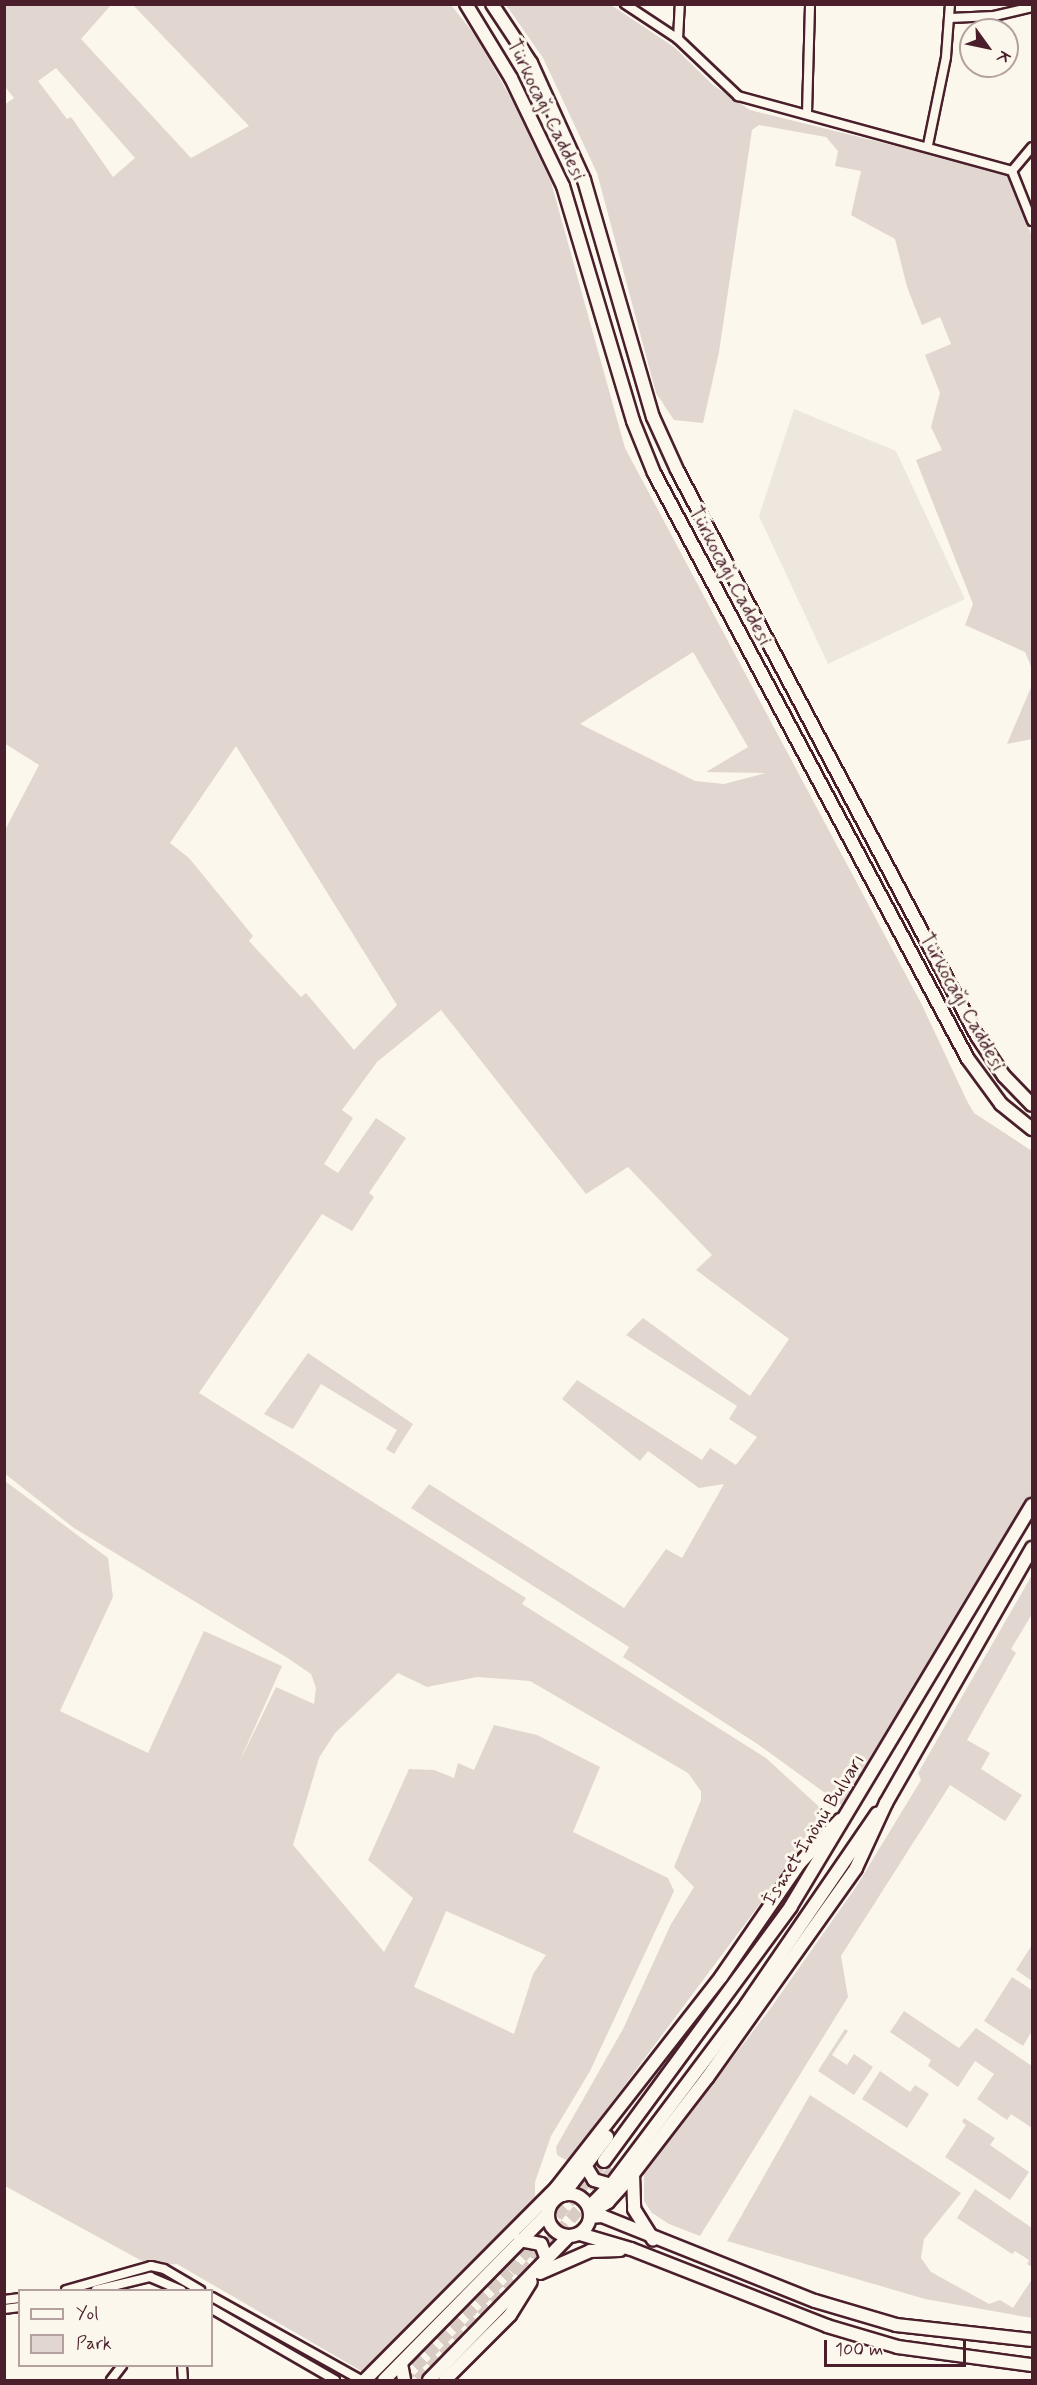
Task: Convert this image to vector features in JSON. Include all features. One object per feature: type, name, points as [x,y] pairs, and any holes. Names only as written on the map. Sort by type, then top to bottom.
[{"type":"main road","name":"Türkocağı Caddesi","points":[[466,4],[511,78],[563,186],[633,422],[690,544],[968,1059],[1001,1104],[1032,1128]]},
{"type":"main road","name":"Türkocağı Caddesi","points":[[492,4],[531,63],[584,180],[653,417],[835,770],[977,1036],[1004,1076],[1032,1105]]},
{"type":"main road","points":[[633,422],[653,417]]},
{"type":"main road","points":[[814,771],[828,756]]},
{"type":"main road","points":[[821,785],[835,770]]},
{"type":"main road","name":"İsmet İnönü Bulvarı","points":[[799,1927],[609,2165],[739,1980],[850,1811],[1032,1505]]},
{"type":"main road","points":[[1005,1601],[1032,1548]]},
{"type":"main road","points":[[429,2380],[574,2236],[746,2005],[886,1803],[1032,1554]]},
{"type":"main road","points":[[590,2212],[608,2202],[633,2174],[707,2078],[856,1868],[886,1803]]},
{"type":"main road","points":[[384,2380],[548,2214],[552,2202],[563,2195],[850,1811]]},
{"type":"main road","points":[[363,2380],[557,2187],[721,1977],[799,1864],[850,1811]]},
{"type":"main road","points":[[585,2165],[599,2184],[611,2185]]},
{"type":"main road","points":[[633,2174],[634,2209],[653,2240]]},
{"type":"main road","points":[[563,2195],[576,2195],[590,2212],[653,2240],[815,2301],[896,2325],[1032,2340]]},
{"type":"main road","points":[[548,2214],[556,2232],[631,2249],[826,2326],[898,2347],[1032,2365]]},
{"type":"main road","points":[[520,2240],[541,2244],[546,2257],[544,2266]]},
{"type":"main road","points":[[445,2380],[517,2306],[531,2278],[590,2252],[631,2249]]},
{"type":"main road","points":[[401,2364],[404,2380]]},
{"type":"street","points":[[625,4],[678,39],[738,96],[928,146],[1012,171]]},
{"type":"street","points":[[678,39],[680,4]]},
{"type":"street","points":[[807,113],[810,4]]},
{"type":"street","points":[[928,146],[950,18],[950,4]]},
{"type":"street","points":[[950,18],[994,16],[1032,7]]},
{"type":"street","points":[[1012,171],[1032,147]]},
{"type":"street","points":[[1012,171],[1032,221]]},
{"type":"street","points":[[70,2289],[151,2266],[164,2269],[198,2289]]},
{"type":"street","points":[[100,2289],[150,2277],[179,2289]]},
{"type":"street","points":[[213,2298],[363,2380]]},
{"type":"street","points":[[213,2310],[335,2380]]},
{"type":"street","points":[[111,2380],[121,2367]]},
{"type":"shaded area","points":[[794,409],[896,451],[965,599],[828,664],[759,516]]},
{"type":"green space","points":[[5,5],[111,5],[81,39],[191,158],[249,126],[133,5],[451,5],[475,35],[512,100],[551,182],[625,448],[922,1005],[967,1101],[974,1113],[1032,1151],[1032,1495],[983,1591],[850,1811],[759,1745],[623,1657],[629,1647],[411,1508],[429,1484],[624,1608],[666,1549],[682,1558],[724,1484],[699,1488],[648,1451],[640,1461],[562,1399],[577,1380],[702,1460],[710,1448],[736,1465],[757,1437],[729,1419],[737,1406],[626,1335],[643,1318],[750,1396],[789,1339],[696,1270],[712,1255],[628,1167],[586,1194],[441,1010],[377,1062],[342,1110],[353,1118],[324,1164],[338,1173],[376,1118],[406,1138],[369,1193],[374,1197],[352,1231],[322,1214],[199,1393],[526,1598],[522,1604],[766,1758],[827,1814],[568,2161],[557,2155],[556,2147],[623,2029],[671,1924],[694,1887],[674,1867],[701,1800],[701,1791],[688,1773],[530,1681],[477,1677],[427,1687],[398,1673],[335,1733],[319,1758],[293,1845],[384,1952],[413,1898],[368,1860],[409,1769],[434,1770],[454,1778],[458,1763],[474,1770],[494,1725],[537,1735],[600,1767],[573,1832],[668,1878],[674,1891],[590,2071],[551,2136],[535,2182],[535,2199],[540,2205],[370,2376],[177,2264],[151,2266],[5,2186],[5,1481],[108,1558],[113,1597],[60,1711],[148,1753],[204,1631],[282,1666],[238,1765],[276,1687],[314,1704],[316,1688],[311,1674],[74,1528],[4,1473],[5,830],[39,765],[4,743],[4,105],[14,98],[5,87]],"holes":[[[56,68],[135,158],[113,177],[71,117],[67,119],[38,81]],[[693,652],[748,747],[706,772],[766,773],[724,784],[695,781],[580,724]],[[236,746],[397,1005],[354,1050],[306,993],[301,997],[249,941],[253,936],[189,858],[170,843]],[[446,1911],[546,1955],[533,1974],[514,2034],[414,1987]]]},
{"type":"green space","points":[[506,5],[611,5],[674,47],[713,85],[750,110],[1009,174],[1032,237],[1032,669],[1025,652],[965,625],[973,604],[916,460],[942,450],[931,427],[940,393],[925,355],[951,344],[940,317],[922,325],[907,287],[895,239],[851,215],[861,171],[835,166],[838,151],[826,137],[759,125],[752,130],[719,352],[703,423],[674,420],[656,393],[597,173],[543,58]]},
{"type":"green space","points":[[1032,685],[1032,739],[1007,744]]},
{"type":"green space","points":[[308,1353],[413,1424],[394,1454],[386,1449],[397,1430],[321,1384],[293,1429],[264,1414]]},
{"type":"green space","points":[[1032,1575],[1032,1614],[1011,1649],[1016,1653],[967,1740],[990,1753],[981,1769],[1022,1795],[1005,1821],[950,1785],[841,1956],[848,1997],[700,2236],[669,2224],[652,2213],[644,2201],[644,2173],[770,2009],[856,1887],[921,1780],[918,1773]]},
{"type":"green space","points":[[1032,1945],[1032,1981],[1016,1970]]},
{"type":"green space","points":[[1012,1977],[1032,1990],[1032,2031],[1023,2046],[984,2021]]},
{"type":"green space","points":[[904,2011],[959,2048],[976,2028],[1032,2066],[1032,2128],[1011,2114],[1007,2120],[977,2099],[994,2074],[975,2061],[958,2087],[928,2066],[931,2060],[890,2032]]},
{"type":"green space","points":[[845,2029],[848,2031],[832,2055],[847,2065],[854,2054],[873,2067],[854,2095],[818,2071]]},
{"type":"green space","points":[[880,2071],[910,2092],[915,2085],[929,2094],[907,2128],[862,2099]]},
{"type":"green space","points":[[810,2095],[961,2193],[924,2239],[921,2258],[931,2272],[989,2304],[1000,2300],[1013,2308],[1032,2279],[1032,2318],[925,2299],[727,2241]]},
{"type":"green space","points":[[964,2118],[995,2138],[990,2145],[1029,2172],[1010,2200],[945,2157],[966,2125],[962,2122]]},
{"type":"green space","points":[[975,2189],[1032,2228],[1032,2267],[1027,2264],[1029,2260],[1015,2251],[1012,2254],[957,2218]]},
{"type":"tunnel","points":[[402,2380],[510,2271],[604,2161]]},
{"type":"tunnel","points":[[418,2380],[523,2274],[614,2169]]}]
